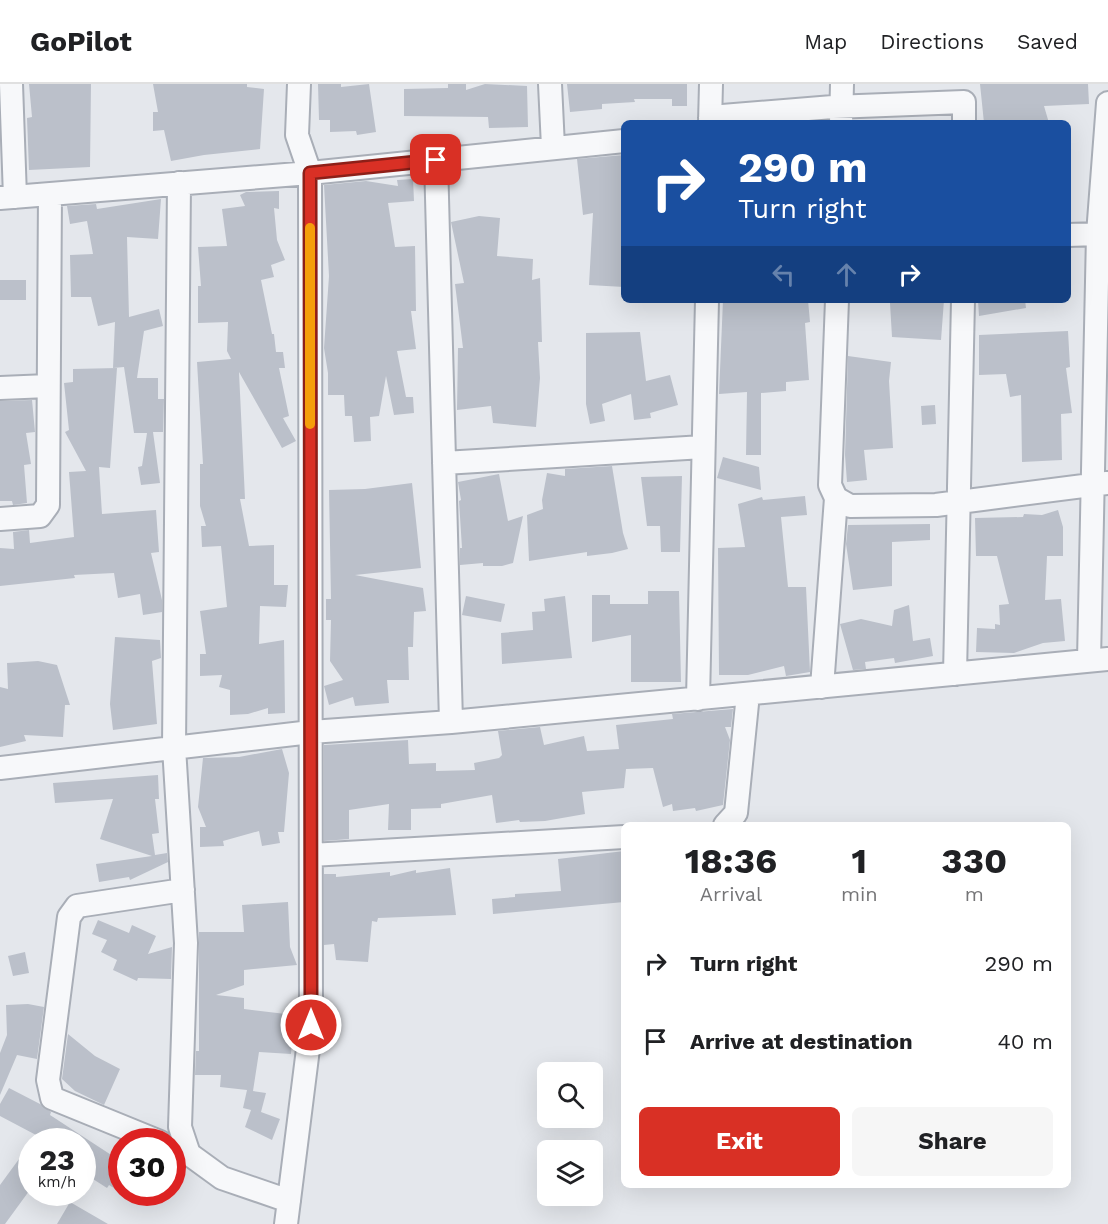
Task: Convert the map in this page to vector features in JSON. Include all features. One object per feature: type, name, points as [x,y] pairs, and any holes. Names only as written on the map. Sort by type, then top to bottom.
[{"type":"street","points":[[11,84],[7,197],[310,173],[621,141]]},
{"type":"street","points":[[286,1224],[311,1025],[310,173],[297,135],[299,84]]},
{"type":"street","points":[[550,84],[553,147]]},
{"type":"street","points":[[711,84],[710,120],[841,104],[964,102],[964,120]]},
{"type":"street","points":[[0,768],[310,732],[452,722],[1099,660],[1098,234],[1108,103]]},
{"type":"street","points":[[436,160],[452,722]]},
{"type":"street","points":[[179,183],[174,747],[186,943],[180,1128]]},
{"type":"street","points":[[0,519],[40,516],[48,506],[50,194]]},
{"type":"street","points":[[1071,235],[1098,234]]},
{"type":"street","points":[[698,699],[706,303]]},
{"type":"street","points":[[822,687],[836,498],[830,485],[837,303]]},
{"type":"street","points":[[955,674],[963,303]]},
{"type":"street","points":[[0,388],[48,386]]},
{"type":"street","points":[[444,463],[703,447]]},
{"type":"street","points":[[836,498],[850,506],[936,505],[1100,484]]},
{"type":"street","points":[[728,822],[736,813],[748,694]]},
{"type":"street","points":[[311,855],[621,837]]},
{"type":"street","points":[[126,1128],[52,1098],[48,1080],[69,917],[77,906],[183,890]]},
{"type":"street","points":[[186,1153],[222,1178],[289,1201]]},
{"type":"building","points":[[29,84],[91,84],[90,167],[29,170],[27,118],[32,117]]},
{"type":"building","points":[[153,84],[247,84],[247,87],[264,89],[260,149],[171,161],[164,130],[153,131],[153,112],[158,112]]},
{"type":"building","points":[[318,84],[341,84],[341,87],[369,84],[376,132],[357,135],[356,131],[330,132],[330,120],[319,120]]},
{"type":"building","points":[[448,84],[466,84],[466,90],[485,84],[527,86],[528,127],[489,128],[488,117],[404,116],[404,89],[448,88]]},
{"type":"building","points":[[567,84],[687,84],[687,106],[672,106],[672,99],[634,99],[635,102],[602,104],[602,109],[570,112]]},
{"type":"building","points":[[980,84],[1088,84],[1089,104],[1044,106],[1048,120],[984,120]]},
{"type":"building","points":[[621,155],[621,287],[589,285],[593,213],[583,215],[577,159]]},
{"type":"building","points":[[413,179],[414,201],[388,203],[395,247],[415,246],[416,311],[411,311],[416,349],[397,351],[406,397],[413,397],[414,413],[394,415],[386,376],[379,416],[370,417],[371,441],[354,442],[352,416],[345,416],[344,395],[328,395],[328,373],[324,348],[329,276],[324,185],[366,181],[398,186],[397,180]]},
{"type":"building","points":[[279,191],[279,209],[274,208],[277,240],[285,260],[271,265],[274,277],[261,280],[276,352],[283,352],[285,368],[279,368],[289,416],[283,418],[296,441],[282,448],[239,372],[245,499],[240,499],[249,546],[274,545],[274,585],[288,585],[286,607],[260,606],[259,644],[284,640],[285,713],[268,714],[268,708],[248,714],[230,715],[230,690],[219,687],[222,675],[200,676],[200,654],[206,654],[200,611],[227,607],[221,546],[202,547],[201,526],[206,526],[200,506],[200,464],[203,464],[197,362],[231,359],[227,351],[228,322],[198,323],[198,286],[201,286],[198,247],[227,246],[222,209],[245,206],[240,195],[246,192]]},
{"type":"building","points":[[161,199],[158,239],[127,237],[129,317],[159,309],[163,326],[144,331],[137,378],[158,378],[158,399],[164,399],[163,432],[153,432],[160,483],[141,485],[138,467],[142,466],[147,433],[134,433],[124,367],[113,368],[115,322],[98,326],[91,297],[71,297],[70,255],[93,254],[87,221],[70,224],[67,206],[96,204],[97,209]]},
{"type":"building","points":[[479,216],[500,218],[497,256],[533,259],[532,280],[540,278],[542,342],[538,342],[540,378],[536,427],[493,423],[491,406],[457,410],[458,348],[463,348],[455,284],[464,283],[451,222]]},
{"type":"building","points":[[0,280],[26,280],[26,300],[0,300]]},
{"type":"building","points":[[723,303],[808,303],[810,322],[805,323],[809,380],[786,382],[786,391],[761,393],[761,455],[746,455],[747,392],[719,394]]},
{"type":"building","points":[[890,303],[944,303],[941,340],[892,337]]},
{"type":"building","points":[[978,303],[1025,303],[1026,308],[979,316]]},
{"type":"building","points":[[1068,331],[1070,367],[1066,368],[1072,413],[1061,414],[1062,460],[1022,462],[1021,395],[1010,397],[1006,374],[979,375],[979,335]]},
{"type":"building","points":[[640,332],[646,381],[670,375],[678,405],[650,413],[651,418],[634,420],[631,394],[602,404],[605,421],[590,424],[586,404],[586,333]]},
{"type":"building","points":[[848,356],[891,362],[889,381],[893,448],[864,450],[867,480],[847,482],[845,455]]},
{"type":"building","points":[[117,368],[110,468],[99,467],[102,514],[156,510],[159,552],[151,553],[162,600],[162,612],[143,615],[140,594],[118,598],[114,573],[74,575],[75,578],[0,586],[0,548],[14,549],[13,532],[29,530],[30,543],[74,537],[69,472],[86,471],[65,432],[69,430],[64,383],[73,382],[73,369]]},
{"type":"building","points":[[32,400],[35,432],[26,433],[31,464],[24,465],[27,503],[13,505],[12,501],[0,501],[0,401]]},
{"type":"building","points":[[935,405],[936,424],[922,425],[921,406]]},
{"type":"building","points":[[723,457],[759,467],[761,490],[717,478]]},
{"type":"building","points":[[612,466],[623,533],[628,549],[612,553],[587,556],[587,552],[529,561],[527,515],[543,509],[542,500],[547,473],[565,476],[565,469]]},
{"type":"building","points":[[499,474],[508,521],[523,516],[513,563],[502,566],[483,566],[483,563],[460,565],[460,548],[462,548],[459,501],[461,500],[458,482]]},
{"type":"building","points":[[682,476],[680,552],[661,552],[660,526],[647,526],[641,477]]},
{"type":"building","points":[[412,483],[421,568],[355,575],[423,588],[426,611],[414,612],[413,647],[408,647],[409,680],[387,680],[389,703],[355,706],[353,697],[329,705],[324,686],[343,680],[330,661],[331,620],[326,620],[326,599],[331,599],[329,490],[365,489]]},
{"type":"building","points":[[805,496],[807,515],[781,517],[788,587],[806,587],[810,672],[786,676],[784,666],[748,675],[719,675],[718,548],[745,547],[738,504],[762,497],[763,500]]},
{"type":"building","points":[[1058,510],[1063,527],[1063,556],[1047,556],[1045,600],[1061,599],[1065,641],[1043,643],[1014,653],[976,652],[977,628],[995,629],[995,624],[1000,625],[999,605],[1009,604],[997,556],[976,556],[975,518],[1023,517],[1024,514],[1042,515]]},
{"type":"building","points":[[930,524],[930,540],[892,542],[892,586],[853,590],[846,544],[848,525]]},
{"type":"building","points":[[648,591],[679,591],[681,682],[631,682],[631,635],[592,642],[592,595],[610,595],[610,604],[648,604]]},
{"type":"building","points":[[466,596],[505,604],[501,622],[462,615]]},
{"type":"building","points":[[565,596],[572,658],[502,664],[501,633],[533,630],[532,612],[545,611],[544,599]]},
{"type":"building","points":[[909,605],[913,641],[930,638],[933,656],[895,663],[894,658],[865,662],[866,669],[853,670],[840,624],[861,619],[892,626],[894,610]]},
{"type":"building","points":[[115,637],[160,640],[161,658],[152,661],[157,724],[113,730],[110,704]]},
{"type":"building","points":[[38,661],[57,665],[70,705],[65,705],[63,737],[24,735],[26,741],[0,747],[0,687],[8,689],[7,663]]},
{"type":"building","points":[[733,709],[731,727],[725,727],[730,740],[723,805],[696,811],[695,808],[673,811],[672,804],[663,807],[653,768],[626,769],[624,788],[582,792],[585,814],[545,821],[520,822],[519,820],[496,823],[492,795],[441,804],[441,808],[411,809],[411,830],[388,830],[389,804],[349,810],[349,839],[324,841],[324,745],[408,740],[409,764],[436,763],[436,771],[475,770],[474,763],[499,758],[502,755],[498,731],[540,727],[544,745],[584,736],[587,751],[619,749],[616,725],[673,719],[672,714]]},
{"type":"building","points":[[282,749],[289,773],[284,832],[278,832],[280,843],[262,846],[259,831],[223,841],[224,846],[200,847],[200,827],[206,827],[198,807],[203,758],[239,757]]},
{"type":"building","points":[[158,775],[159,799],[155,799],[159,833],[152,834],[155,855],[167,853],[168,862],[130,880],[129,877],[99,882],[96,864],[152,856],[100,839],[113,799],[55,803],[53,783]]},
{"type":"building","points":[[621,851],[621,902],[493,914],[492,899],[515,897],[515,894],[561,891],[558,859]]},
{"type":"building","points":[[450,868],[456,915],[378,918],[377,922],[372,921],[368,962],[336,960],[334,944],[324,945],[324,874],[336,874],[336,877],[390,872],[390,876],[416,870],[416,873]]},
{"type":"building","points":[[288,902],[290,947],[297,965],[244,970],[244,985],[216,995],[244,998],[244,1009],[294,1015],[291,1054],[259,1052],[253,1091],[266,1093],[261,1112],[280,1119],[272,1140],[245,1127],[251,1110],[243,1108],[247,1090],[220,1087],[221,1075],[195,1075],[196,1051],[199,1051],[199,932],[244,932],[242,905]]},
{"type":"building","points":[[98,920],[129,933],[132,925],[156,936],[148,954],[172,947],[171,979],[138,978],[137,981],[113,970],[117,960],[101,952],[107,940],[92,934]]},
{"type":"building","points":[[25,952],[29,973],[13,976],[8,956]]},
{"type":"building","points":[[28,1004],[44,1007],[37,1059],[17,1055],[0,1095],[0,1053],[7,1035],[6,1005]]},
{"type":"building","points":[[68,1034],[95,1056],[120,1069],[104,1105],[75,1091],[62,1079]]},
{"type":"building","points":[[9,1088],[40,1104],[51,1112],[50,1115],[70,1128],[23,1128],[0,1116],[0,1104]]},
{"type":"building","points":[[96,1145],[108,1153],[107,1188],[96,1181]]},
{"type":"building","points":[[18,1160],[18,1206],[5,1224],[0,1224],[0,1185]]},
{"type":"building","points":[[68,1206],[77,1206],[108,1224],[57,1224]]},
{"type":"slow traffic","points":[[310,228],[310,424]]},
{"type":"route","points":[[311,1025],[310,173],[436,160]]}]
